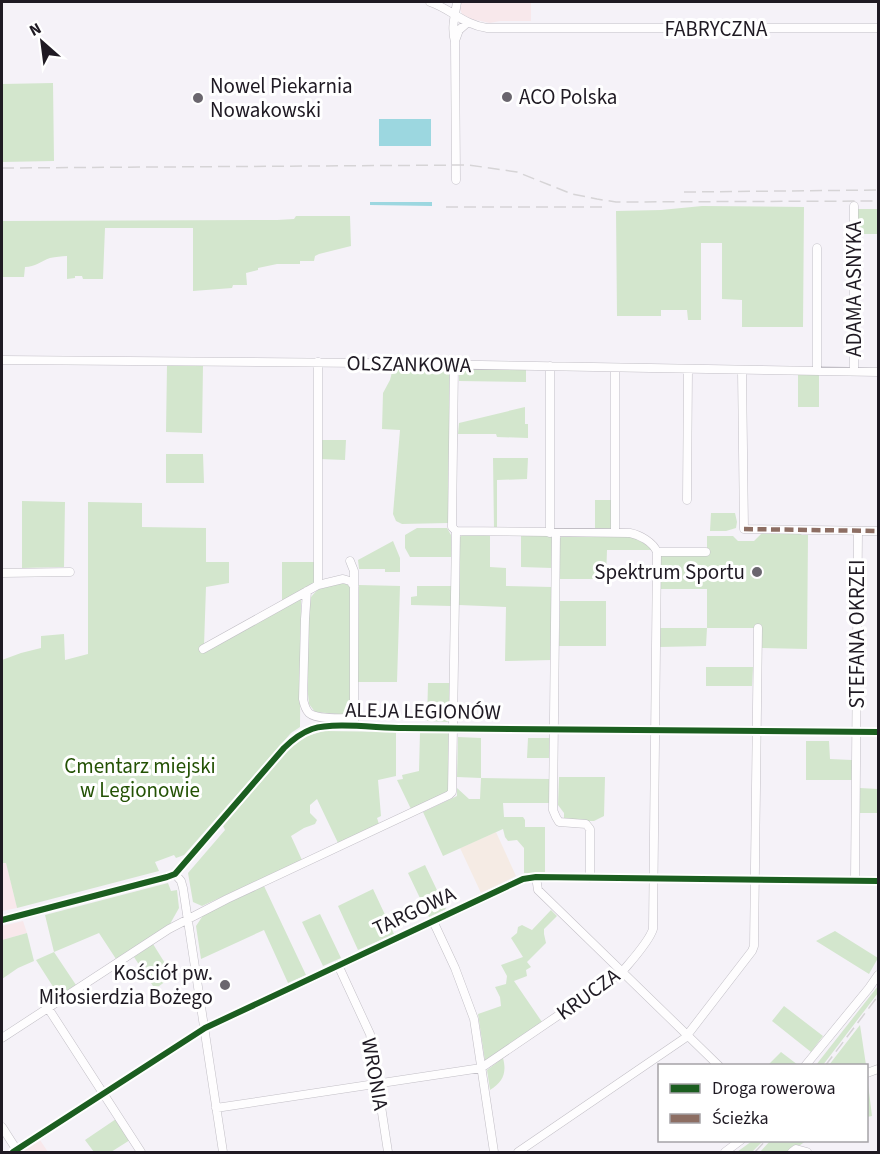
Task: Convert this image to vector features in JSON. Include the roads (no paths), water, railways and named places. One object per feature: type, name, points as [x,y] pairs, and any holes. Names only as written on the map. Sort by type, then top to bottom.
[{"type":"street","points":[[430,2],[468,23],[459,30],[455,42]]},
{"type":"street","points":[[456,180],[453,27],[457,2]]},
{"type":"street","name":"FABRYCZNA","points":[[468,23],[476,27],[487,28],[879,28]]},
{"type":"street","name":"ADAMA ASNYKA","points":[[854,206],[854,372]]},
{"type":"street","points":[[817,371],[818,248]]},
{"type":"street","name":"OLSZANKOWA","points":[[2,360],[318,362],[879,372]]},
{"type":"street","points":[[318,362],[318,585]]},
{"type":"street","points":[[2,1038],[169,929],[452,792],[456,531],[452,526],[454,364]]},
{"type":"street","points":[[550,366],[554,814],[563,823],[589,826],[591,831],[590,878]]},
{"type":"street","points":[[615,368],[615,532]]},
{"type":"street","points":[[687,369],[687,500]]},
{"type":"street","points":[[742,370],[744,529],[879,531]]},
{"type":"street","points":[[456,531],[615,532],[634,534],[655,547],[657,552],[706,552]]},
{"type":"street","name":"STEFANA OKRZEI","points":[[855,881],[858,531]]},
{"type":"street","name":"KRUCZA","points":[[216,1108],[481,1068],[622,972],[652,933],[657,552]]},
{"type":"street","points":[[307,591],[304,705],[308,712],[316,717],[354,722],[354,571],[350,561]]},
{"type":"street","points":[[2,573],[70,572]]},
{"type":"street","points":[[203,649],[318,585],[343,579],[354,586]]},
{"type":"street","points":[[518,1152],[688,1035],[753,951],[758,628]]},
{"type":"street","name":"ALEJA LEGIONÓW","points":[[175,874],[279,754],[301,734],[315,728],[354,722],[454,728],[879,732]]},
{"type":"street","points":[[2,920],[175,874],[179,878],[183,886],[223,1152]]},
{"type":"street","points":[[536,877],[538,890],[718,1064]]},
{"type":"street","name":"TARGOWA","points":[[16,1152],[205,1028],[523,879],[536,877],[879,881]]},
{"type":"street","points":[[433,921],[455,968],[473,1015],[494,1152]]},
{"type":"street","name":"WRONIA","points":[[338,965],[370,1034],[388,1152]]},
{"type":"street","points":[[806,1064],[879,975]]},
{"type":"street","points":[[48,1008],[141,1152]]},
{"type":"street","points":[[2,1127],[16,1152]]},
{"type":"street","points":[[792,1152],[796,1149],[807,1152]]},
{"type":"water","points":[[379,119],[431,119],[431,146],[379,146]]},
{"type":"water","points":[[370,202],[432,202],[432,206],[370,205]]},
{"type":"railway","points":[[2,168],[469,165],[517,172],[572,194],[616,202],[878,201]]},
{"type":"railway","points":[[684,192],[878,190]]},
{"type":"railway","points":[[446,207],[605,207]]},
{"type":"railway","points":[[827,1064],[878,996]]},
{"type":"railway","points":[[755,1152],[764,1142]]},
{"type":"place","name":"ACO Polska","points":[[507,97]]},
{"type":"place","name":"Nowel Piekarnia Nowakowski","points":[[198,98]]},
{"type":"place","name":"Spektrum Sportu","points":[[757,572]]},
{"type":"place","name":"Kościół pw. Miłosierdzia Bożego","points":[[225,985]]},
{"type":"park label","name":"Cmentarz miejski w Legionowie","points":[[140,778]]}]
